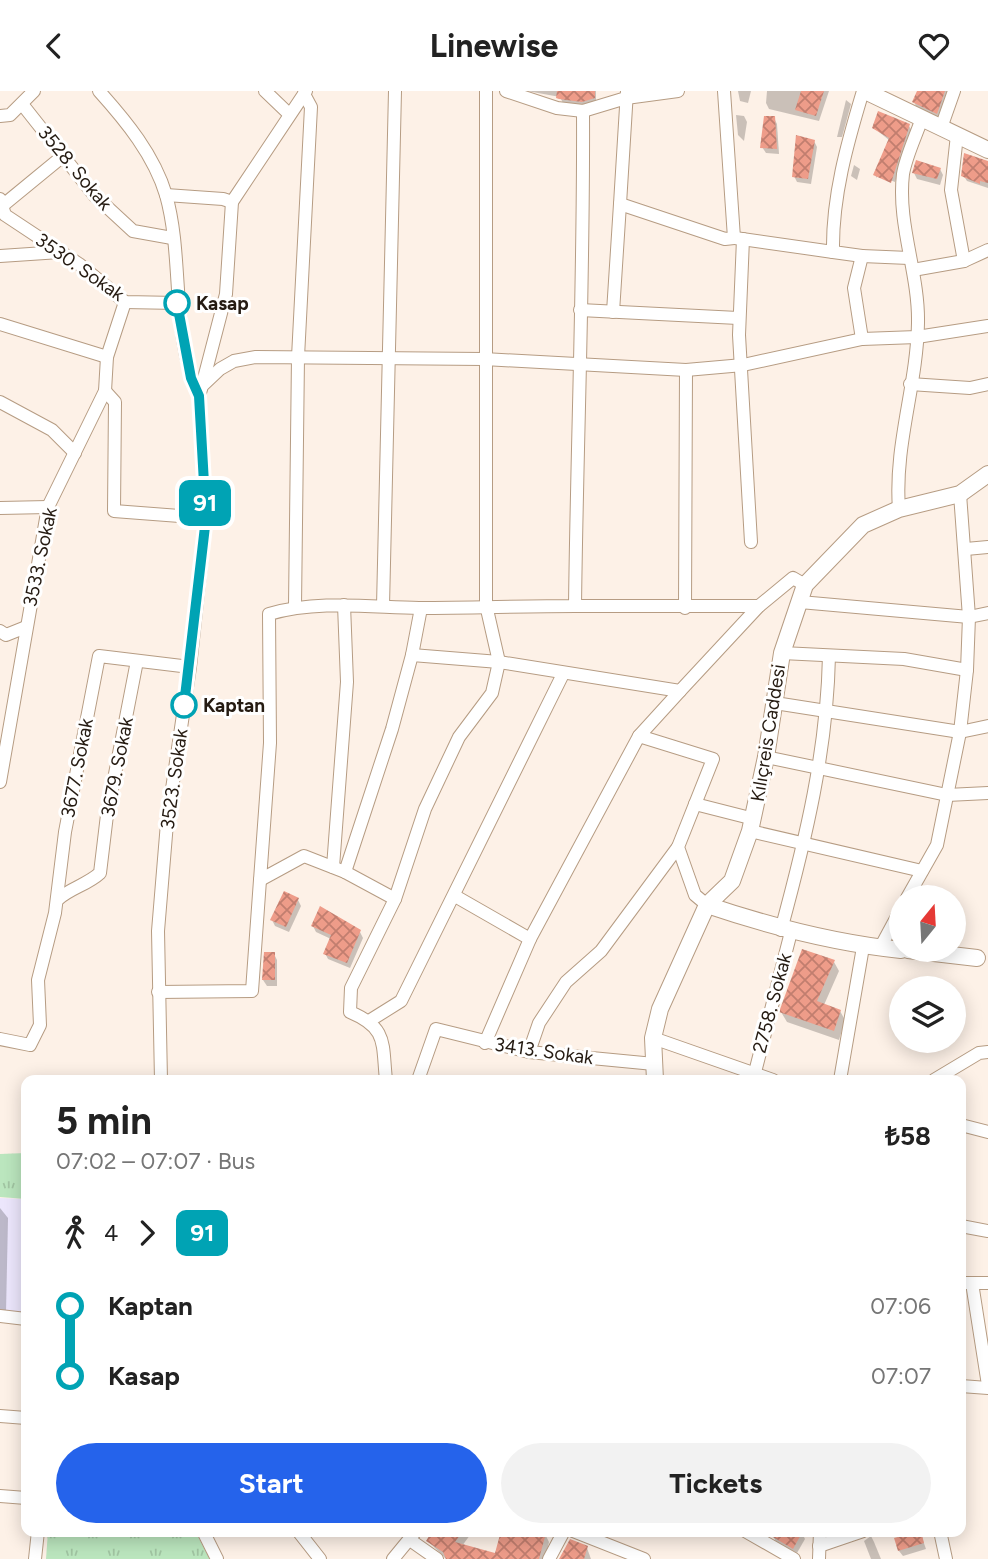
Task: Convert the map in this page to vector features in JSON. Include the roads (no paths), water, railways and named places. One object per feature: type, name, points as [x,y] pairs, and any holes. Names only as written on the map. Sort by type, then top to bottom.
[{"type":"street","points":[[0,116],[10,114],[34,91]]},
{"type":"street","points":[[87,91],[114,107]]},
{"type":"street","points":[[99,91],[114,107],[153,164],[166,195],[177,303],[191,378],[200,391]]},
{"type":"street","points":[[265,91],[289,114]]},
{"type":"street","points":[[383,606],[395,91]]},
{"type":"street","points":[[386,1075],[382,1034],[369,1021],[350,1012],[351,988],[396,899],[425,809],[459,737],[492,693],[499,662],[486,605],[486,91]]},
{"type":"street","points":[[506,91],[556,108],[583,111],[626,95],[678,91]]},
{"type":"street","points":[[724,91],[739,239],[738,318],[743,365],[751,542]]},
{"type":"street","points":[[833,252],[837,193],[864,91],[988,151]]},
{"type":"street","points":[[941,128],[954,91]]},
{"type":"street","points":[[200,391],[226,294],[232,202],[305,92],[312,107],[298,356],[295,606]]},
{"type":"street","points":[[613,312],[626,95]]},
{"type":"street","name":"3528. Sokak","points":[[22,104],[94,195],[133,231],[172,238]]},
{"type":"street","points":[[575,606],[578,365],[584,237],[583,111]]},
{"type":"street","points":[[899,509],[896,479],[917,337],[909,241],[902,200],[903,172],[922,118]]},
{"type":"street","points":[[957,135],[951,190],[964,261]]},
{"type":"street","points":[[1,203],[63,156]]},
{"type":"street","points":[[166,195],[232,202]]},
{"type":"street","name":"3530. Sokak","points":[[1,203],[5,215],[60,252],[125,302],[177,303]]},
{"type":"street","points":[[620,204],[712,235],[911,264],[964,261],[988,250]]},
{"type":"street","points":[[0,256],[60,252]]},
{"type":"street","points":[[862,256],[855,288],[862,339]]},
{"type":"street","name":"3533. Sokak","points":[[0,782],[48,507],[105,391],[107,357],[125,302]]},
{"type":"street","points":[[580,310],[738,318]]},
{"type":"street","points":[[0,324],[107,357]]},
{"type":"street","points":[[200,391],[234,361],[298,356],[390,357],[484,359],[686,370],[743,365],[862,339],[917,337],[988,326]]},
{"type":"street","points":[[685,608],[686,370]]},
{"type":"street","points":[[910,384],[970,388],[988,384]]},
{"type":"street","points":[[105,391],[115,402],[114,511],[206,518]]},
{"type":"street","name":"3523. Sokak","points":[[161,1075],[158,931],[167,823],[190,667],[206,518],[200,391]]},
{"type":"street","points":[[0,402],[52,430],[75,453]]},
{"type":"street","name":"Kılıçreis Caddesi","points":[[655,1072],[653,1038],[660,1009],[707,905],[732,881],[752,825],[766,757],[782,653],[805,585],[863,525],[899,509],[960,494],[988,474]]},
{"type":"street","points":[[915,885],[937,845],[960,732],[967,670],[969,617],[960,494]]},
{"type":"street","points":[[0,508],[48,507]]},
{"type":"street","points":[[966,549],[988,547]]},
{"type":"street","points":[[485,1044],[530,939],[639,736],[759,606],[793,578],[805,585]]},
{"type":"street","points":[[800,602],[969,617],[988,613]]},
{"type":"street","points":[[339,869],[347,682],[344,605]]},
{"type":"street","points":[[158,992],[252,991],[270,743],[269,614],[295,606],[344,605],[421,608],[486,605],[685,608],[759,606]]},
{"type":"street","points":[[339,869],[392,729],[412,656],[421,608]]},
{"type":"street","points":[[2,635],[26,627]]},
{"type":"street","points":[[782,653],[904,659],[967,670]]},
{"type":"street","name":"3677. Sokak","points":[[6,1040],[30,1045],[40,1025],[38,980],[57,900],[58,881],[99,656],[137,661]]},
{"type":"street","points":[[412,656],[499,662],[680,691]]},
{"type":"street","name":"2758. Sokak","points":[[753,1075],[805,844],[819,768],[828,711],[829,656]]},
{"type":"street","points":[[137,661],[190,667]]},
{"type":"street","name":"3679. Sokak","points":[[57,900],[74,886],[90,881],[100,873],[107,815],[137,661]]},
{"type":"street","points":[[369,1021],[401,1001],[563,674]]},
{"type":"street","points":[[775,703],[960,732],[988,726]]},
{"type":"street","points":[[529,1052],[539,1023],[566,982],[601,951],[678,847],[713,759],[639,736]]},
{"type":"street","points":[[766,757],[947,795],[988,793]]},
{"type":"street","points":[[695,804],[805,844],[922,871]]},
{"type":"street","points":[[678,847],[695,895],[707,905],[786,931],[863,947],[889,948]]},
{"type":"street","points":[[260,880],[304,856],[339,869],[396,899]]},
{"type":"street","points":[[455,896],[530,939]]},
{"type":"street","points":[[880,947],[889,931]]},
{"type":"street","points":[[841,1075],[863,947]]},
{"type":"street","points":[[966,955],[984,956]]},
{"type":"street","name":"3413. Sokak","points":[[420,1075],[436,1029],[485,1044],[655,1072]]},
{"type":"street","points":[[653,1038],[748,1075]]},
{"type":"street","points":[[942,1075],[979,1053],[988,1052]]},
{"type":"street","points":[[966,1126],[988,1132]]},
{"type":"street","points":[[966,1227],[988,1231]]},
{"type":"street","points":[[966,1386],[988,1386],[966,1283],[988,1283]]},
{"type":"street","points":[[0,1316],[21,1318]]},
{"type":"street","points":[[0,1416],[21,1418]]},
{"type":"street","points":[[0,1496],[21,1498]]},
{"type":"street","points":[[35,1559],[37,1537]]},
{"type":"street","points":[[206,1537],[217,1559]]},
{"type":"street","points":[[303,1537],[320,1559]]},
{"type":"street","points":[[393,1559],[412,1537]]},
{"type":"street","points":[[414,1537],[437,1559]]},
{"type":"street","points":[[549,1559],[561,1537]]},
{"type":"street","points":[[588,1537],[644,1559]]},
{"type":"street","points":[[756,1537],[794,1559]]},
{"type":"street","points":[[819,1552],[850,1537]]},
{"type":"street","points":[[941,1537],[946,1559]]},
{"type":"place","name":"Kasap","points":[[177,303]]},
{"type":"place","name":"Kaptan","points":[[184,705]]}]
